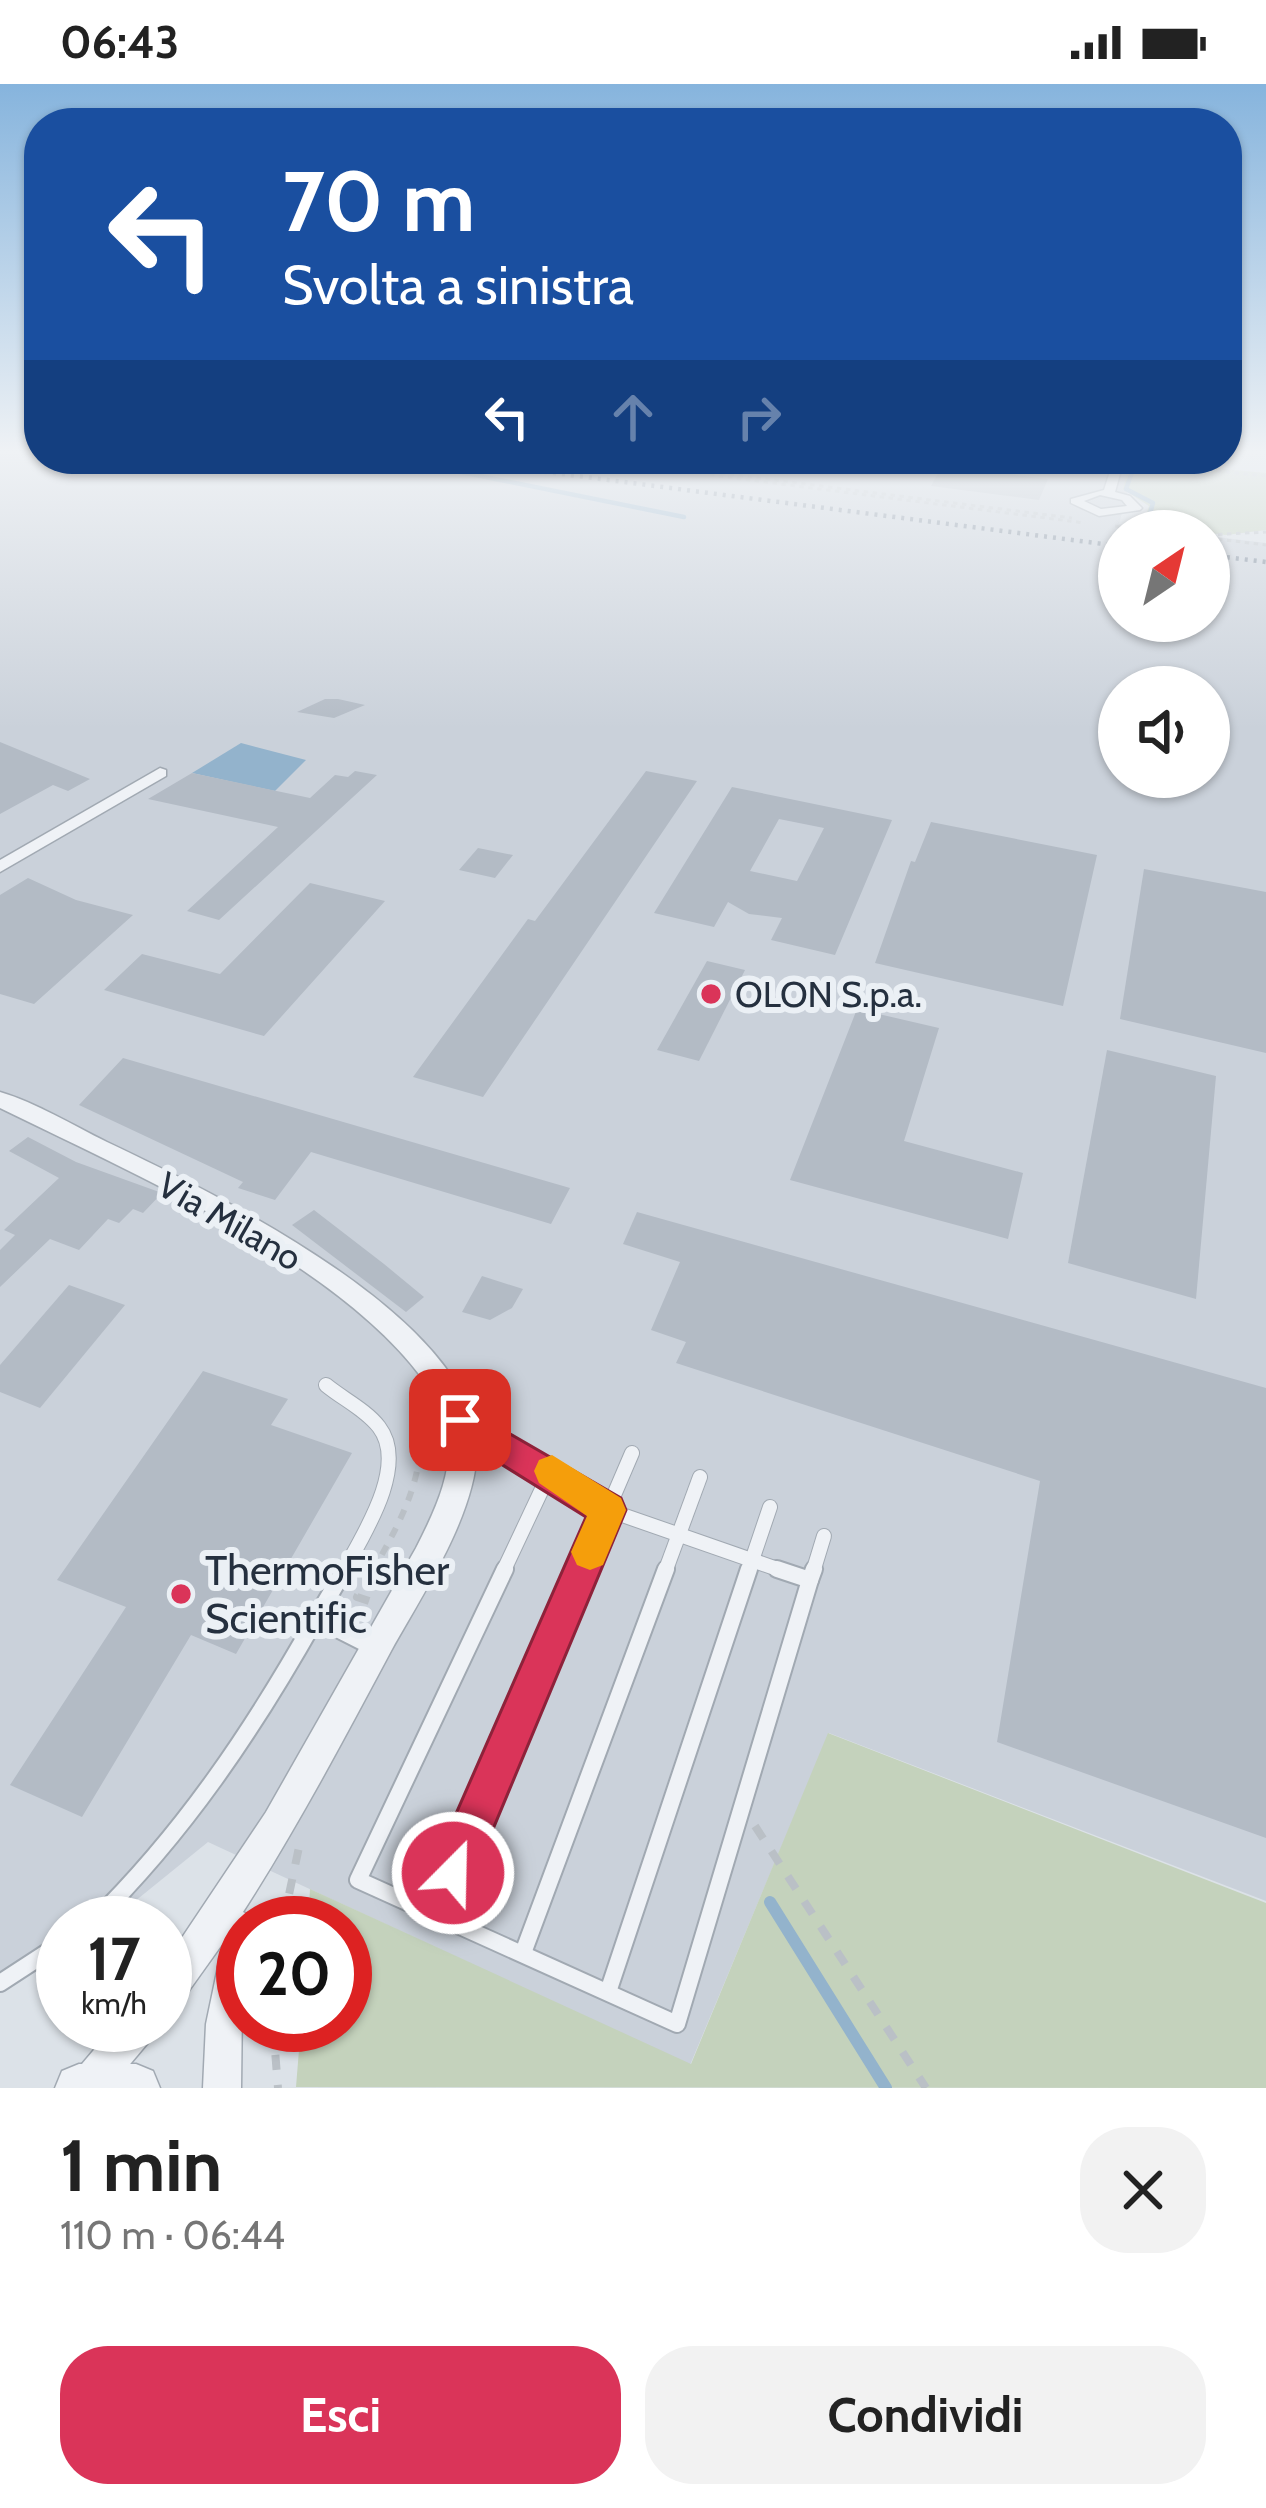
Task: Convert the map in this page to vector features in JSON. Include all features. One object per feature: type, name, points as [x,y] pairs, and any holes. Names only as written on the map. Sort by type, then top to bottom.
[{"type":"street","points":[[0,867],[160,773]]},
{"type":"street","name":"Via Milano","points":[[0,1099],[157,1178],[353,1293],[396,1327],[436,1376],[460,1420]]},
{"type":"street","points":[[192,1956],[258,1865],[376,1648],[462,1469],[460,1420]]},
{"type":"street","points":[[251,1896],[258,1865]]},
{"type":"street","points":[[101,2087],[122,2052]]},
{"type":"street","points":[[222,2088],[224,2052]]},
{"type":"lane","points":[[116,1896],[190,1813],[273,1697],[357,1544],[392,1463],[383,1433],[326,1385]]},
{"type":"lane","points":[[460,1420],[550,1470],[608,1510],[810,1580]]},
{"type":"lane","points":[[435,1913],[632,1453]]},
{"type":"lane","points":[[550,1470],[358,1880],[677,2024],[824,1535]]},
{"type":"lane","points":[[523,1953],[700,1477]]},
{"type":"lane","points":[[608,1992],[770,1507]]},
{"type":"lane","points":[[316,1618],[376,1648]]},
{"type":"lane","points":[[0,1983],[36,1960]]},
{"type":"path","points":[[742,1806],[926,2088]]},
{"type":"path","points":[[275,2052],[278,2088]]},
{"type":"shaded area","points":[[0,543],[1098,543],[1098,642],[1230,642],[1230,543],[1266,543],[1266,1901],[829,1733],[690,2065],[372,1918],[372,1896],[325,1896],[208,1842],[141,1896],[36,1896],[36,1965],[0,1972]]},
{"type":"green space","points":[[828,1733],[1266,1903],[1266,2088],[296,2087],[299,2052],[372,2052],[372,1917],[691,2064]]},
{"type":"water","points":[[241,743],[306,760],[275,791],[192,773]]},
{"type":"building","points":[[325,699],[365,705],[334,718],[297,712]]},
{"type":"building","points":[[0,742],[90,779],[68,791],[53,785],[0,814]]},
{"type":"building","points":[[355,771],[377,775],[219,920],[187,911],[278,827],[148,799],[192,773],[310,798],[335,775],[348,777]]},
{"type":"building","points":[[646,771],[697,781],[483,1097],[413,1077],[528,919],[535,921]]},
{"type":"building","points":[[732,787],[892,820],[835,955],[771,940],[782,918],[749,914],[728,902],[714,927],[654,913]],"holes":[[[779,819],[824,828],[797,881],[750,871]]]},
{"type":"building","points":[[931,822],[1097,855],[1063,1006],[875,963],[911,861],[915,862]]},
{"type":"building","points":[[478,848],[513,855],[495,878],[459,870]]},
{"type":"building","points":[[1144,869],[1266,892],[1266,1053],[1120,1019]]},
{"type":"building","points":[[28,878],[76,900],[133,915],[34,1004],[0,994],[0,895]]},
{"type":"building","points":[[310,883],[385,901],[264,1036],[104,990],[142,954],[220,974]]},
{"type":"building","name":"OLON S.p.a.","points":[[707,961],[745,970],[699,1061],[657,1050]]},
{"type":"building","points":[[857,1009],[939,1028],[904,1141],[1023,1173],[1008,1239],[790,1180]]},
{"type":"building","points":[[1107,1050],[1216,1076],[1196,1299],[1068,1263]]},
{"type":"building","points":[[123,1058],[570,1188],[551,1224],[311,1152],[275,1200],[238,1188],[243,1182],[79,1105]]},
{"type":"building","points":[[28,1137],[76,1162],[162,1193],[143,1213],[133,1209],[119,1223],[108,1219],[79,1250],[50,1239],[0,1287],[0,1250],[15,1235],[4,1230],[59,1178],[9,1151]]},
{"type":"building","points":[[314,1210],[424,1297],[406,1312],[292,1225]]},
{"type":"building","points":[[637,1212],[1266,1388],[1266,1838],[997,1742],[1040,1481],[676,1363],[686,1342],[651,1330],[680,1262],[623,1244]]},
{"type":"building","points":[[482,1276],[523,1289],[512,1308],[490,1320],[462,1312]]},
{"type":"building","points":[[69,1285],[125,1305],[40,1408],[0,1392],[0,1365]]},
{"type":"building","name":"ThermoFisher Scientific","points":[[203,1371],[288,1399],[271,1425],[352,1453],[236,1654],[191,1635],[82,1817],[10,1785],[126,1607],[57,1580]]},
{"type":"waterway","points":[[770,1902],[886,2088]]},
{"type":"railway","points":[[1092,543],[1098,543]]},
{"type":"railway","points":[[1230,558],[1266,562]]},
{"type":"slow traffic","points":[[552,1471],[608,1510],[590,1552]]},
{"type":"place","name":"OLON S.p.a.","points":[[711,994]]},
{"type":"place","name":"ThermoFisher Scientific","points":[[181,1594]]},
{"type":"route","points":[[453,1873],[608,1510],[550,1470],[460,1420]]}]
